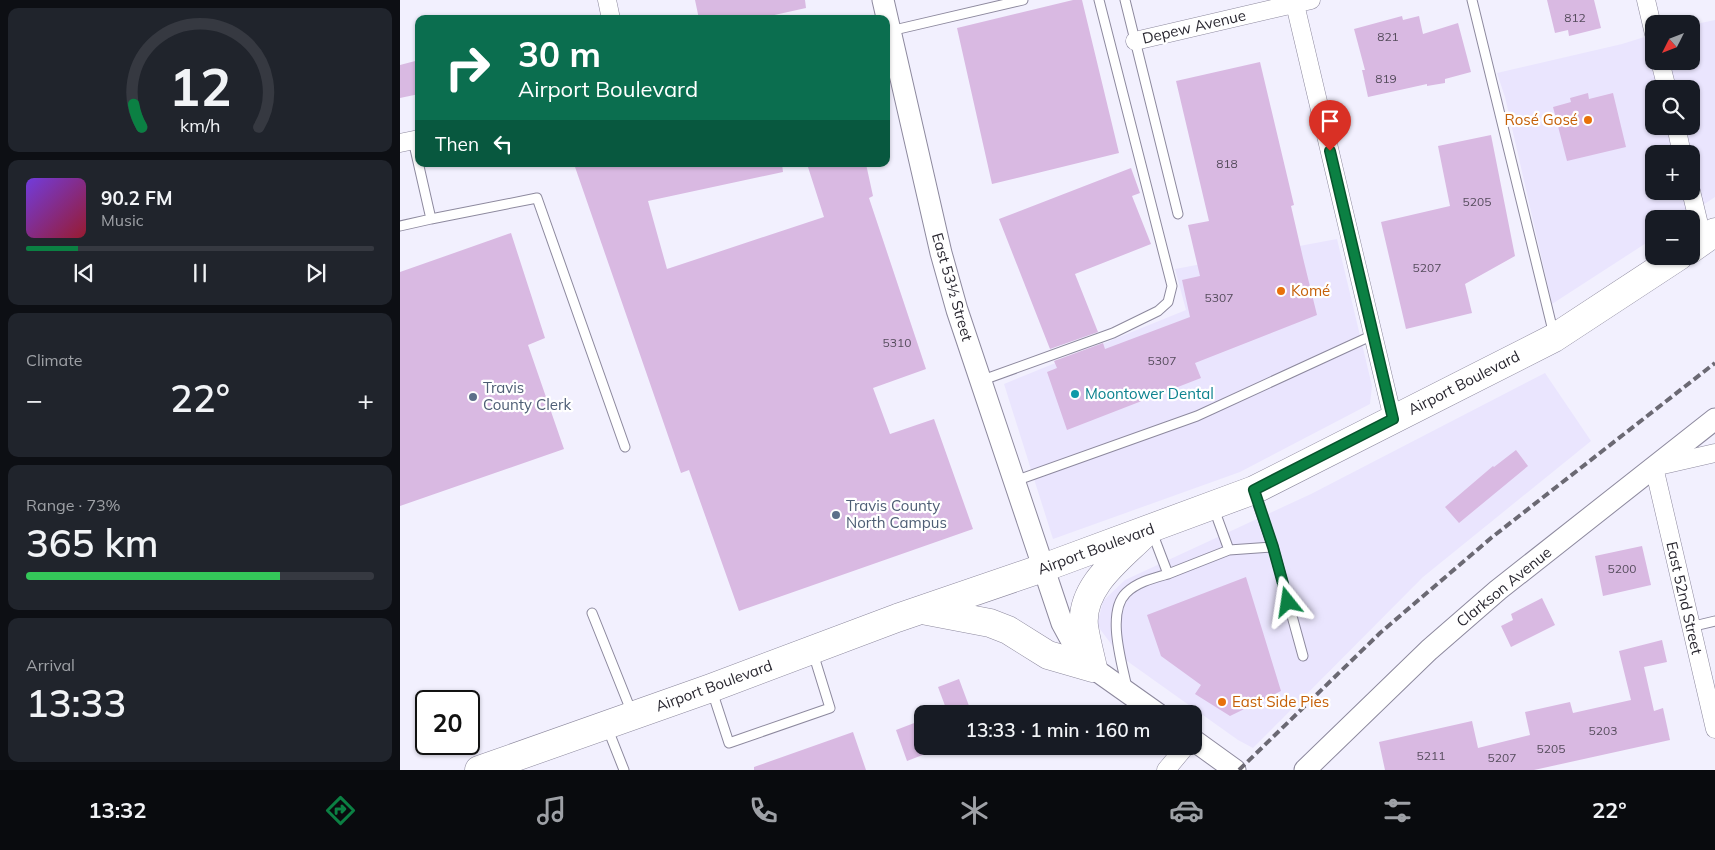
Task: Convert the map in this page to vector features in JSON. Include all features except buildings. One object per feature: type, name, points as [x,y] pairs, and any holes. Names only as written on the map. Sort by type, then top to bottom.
[{"type":"main road","name":"Airport Boulevard","points":[[486,769],[921,610],[1149,530],[1254,490],[1554,338],[1666,265]]},
{"type":"main road","points":[[921,610],[990,623],[1008,630],[1048,655],[1092,668],[1084,624],[1086,602],[1099,579],[1149,530]]},
{"type":"street","points":[[607,0],[610,15]]},
{"type":"street","name":"East 53½ Street","points":[[883,0],[885,15]]},
{"type":"street","points":[[1646,0],[1650,15]]},
{"type":"street","points":[[1300,1],[1393,419]]},
{"type":"street","name":"Depew Avenue","points":[[1135,41],[1300,1]]},
{"type":"street","name":"East 53½ Street","points":[[890,40],[941,253],[980,381],[1062,623],[1076,648],[1092,668],[1146,705]]},
{"type":"street","points":[[1693,200],[1703,241]]},
{"type":"street","name":"Clarkson Avenue","points":[[1305,770],[1429,650],[1498,590],[1715,420]]},
{"type":"street","points":[[1654,467],[1715,453]]},
{"type":"street","name":"East 52nd Street","points":[[1654,467],[1715,729]]},
{"type":"street","points":[[1202,746],[1235,770]]},
{"type":"street","points":[[1166,770],[1178,755]]},
{"type":"lane","points":[[890,32],[1023,0]]},
{"type":"lane","points":[[980,381],[1113,333],[1158,311],[1168,302],[1172,286],[1099,0]]},
{"type":"lane","points":[[1125,0],[1178,214]]},
{"type":"lane","points":[[1472,0],[1554,338]]},
{"type":"lane","points":[[410,140],[415,159]]},
{"type":"lane","points":[[417,167],[431,219]]},
{"type":"lane","points":[[400,226],[537,198],[625,447]]},
{"type":"lane","points":[[1014,481],[1198,416],[1373,335]]},
{"type":"lane","points":[[1254,490],[1273,547],[1303,656]]},
{"type":"lane","points":[[1213,506],[1229,550]]},
{"type":"lane","points":[[1149,530],[1168,574]]},
{"type":"lane","points":[[1127,691],[1116,627],[1117,608],[1126,594],[1141,583],[1229,550],[1273,547]]},
{"type":"lane","points":[[592,613],[633,715]]},
{"type":"lane","points":[[1690,627],[1715,621]]},
{"type":"lane","points":[[711,688],[728,742],[830,708],[812,650]]},
{"type":"lane","points":[[606,725],[624,770]]},
{"type":"shaded area","points":[[1715,20],[1715,197],[1696,210],[1645,210],[1645,244],[1552,304],[1505,97],[1497,73],[1622,44],[1645,37],[1645,70],[1700,70],[1700,23]]},
{"type":"shaded area","points":[[1337,239],[1372,386],[1370,404],[1240,472],[1053,539],[1004,384],[1186,310],[1175,269]]},
{"type":"shaded area","points":[[1545,373],[1591,441],[1423,577],[1253,748],[1238,740],[1202,714],[1202,705],[1189,705],[1120,656],[1097,625],[1103,601],[1125,580],[1311,494]]},
{"type":"railway","points":[[1239,770],[1380,633],[1491,538],[1715,363]]},
{"type":"place","name":"Rosé Gosé","points":[[1588,120]]},
{"type":"place","name":"Komé","points":[[1281,291]]},
{"type":"place","name":"Moontower Dental","points":[[1075,394]]},
{"type":"place","name":"Travis County Clerk","points":[[473,397]]},
{"type":"place","name":"Travis County North Campus","points":[[836,515]]},
{"type":"place","name":"East Side Pies","points":[[1222,702]]},
{"type":"route","points":[[1288,602],[1273,547],[1254,490],[1393,419],[1330,151]]}]
